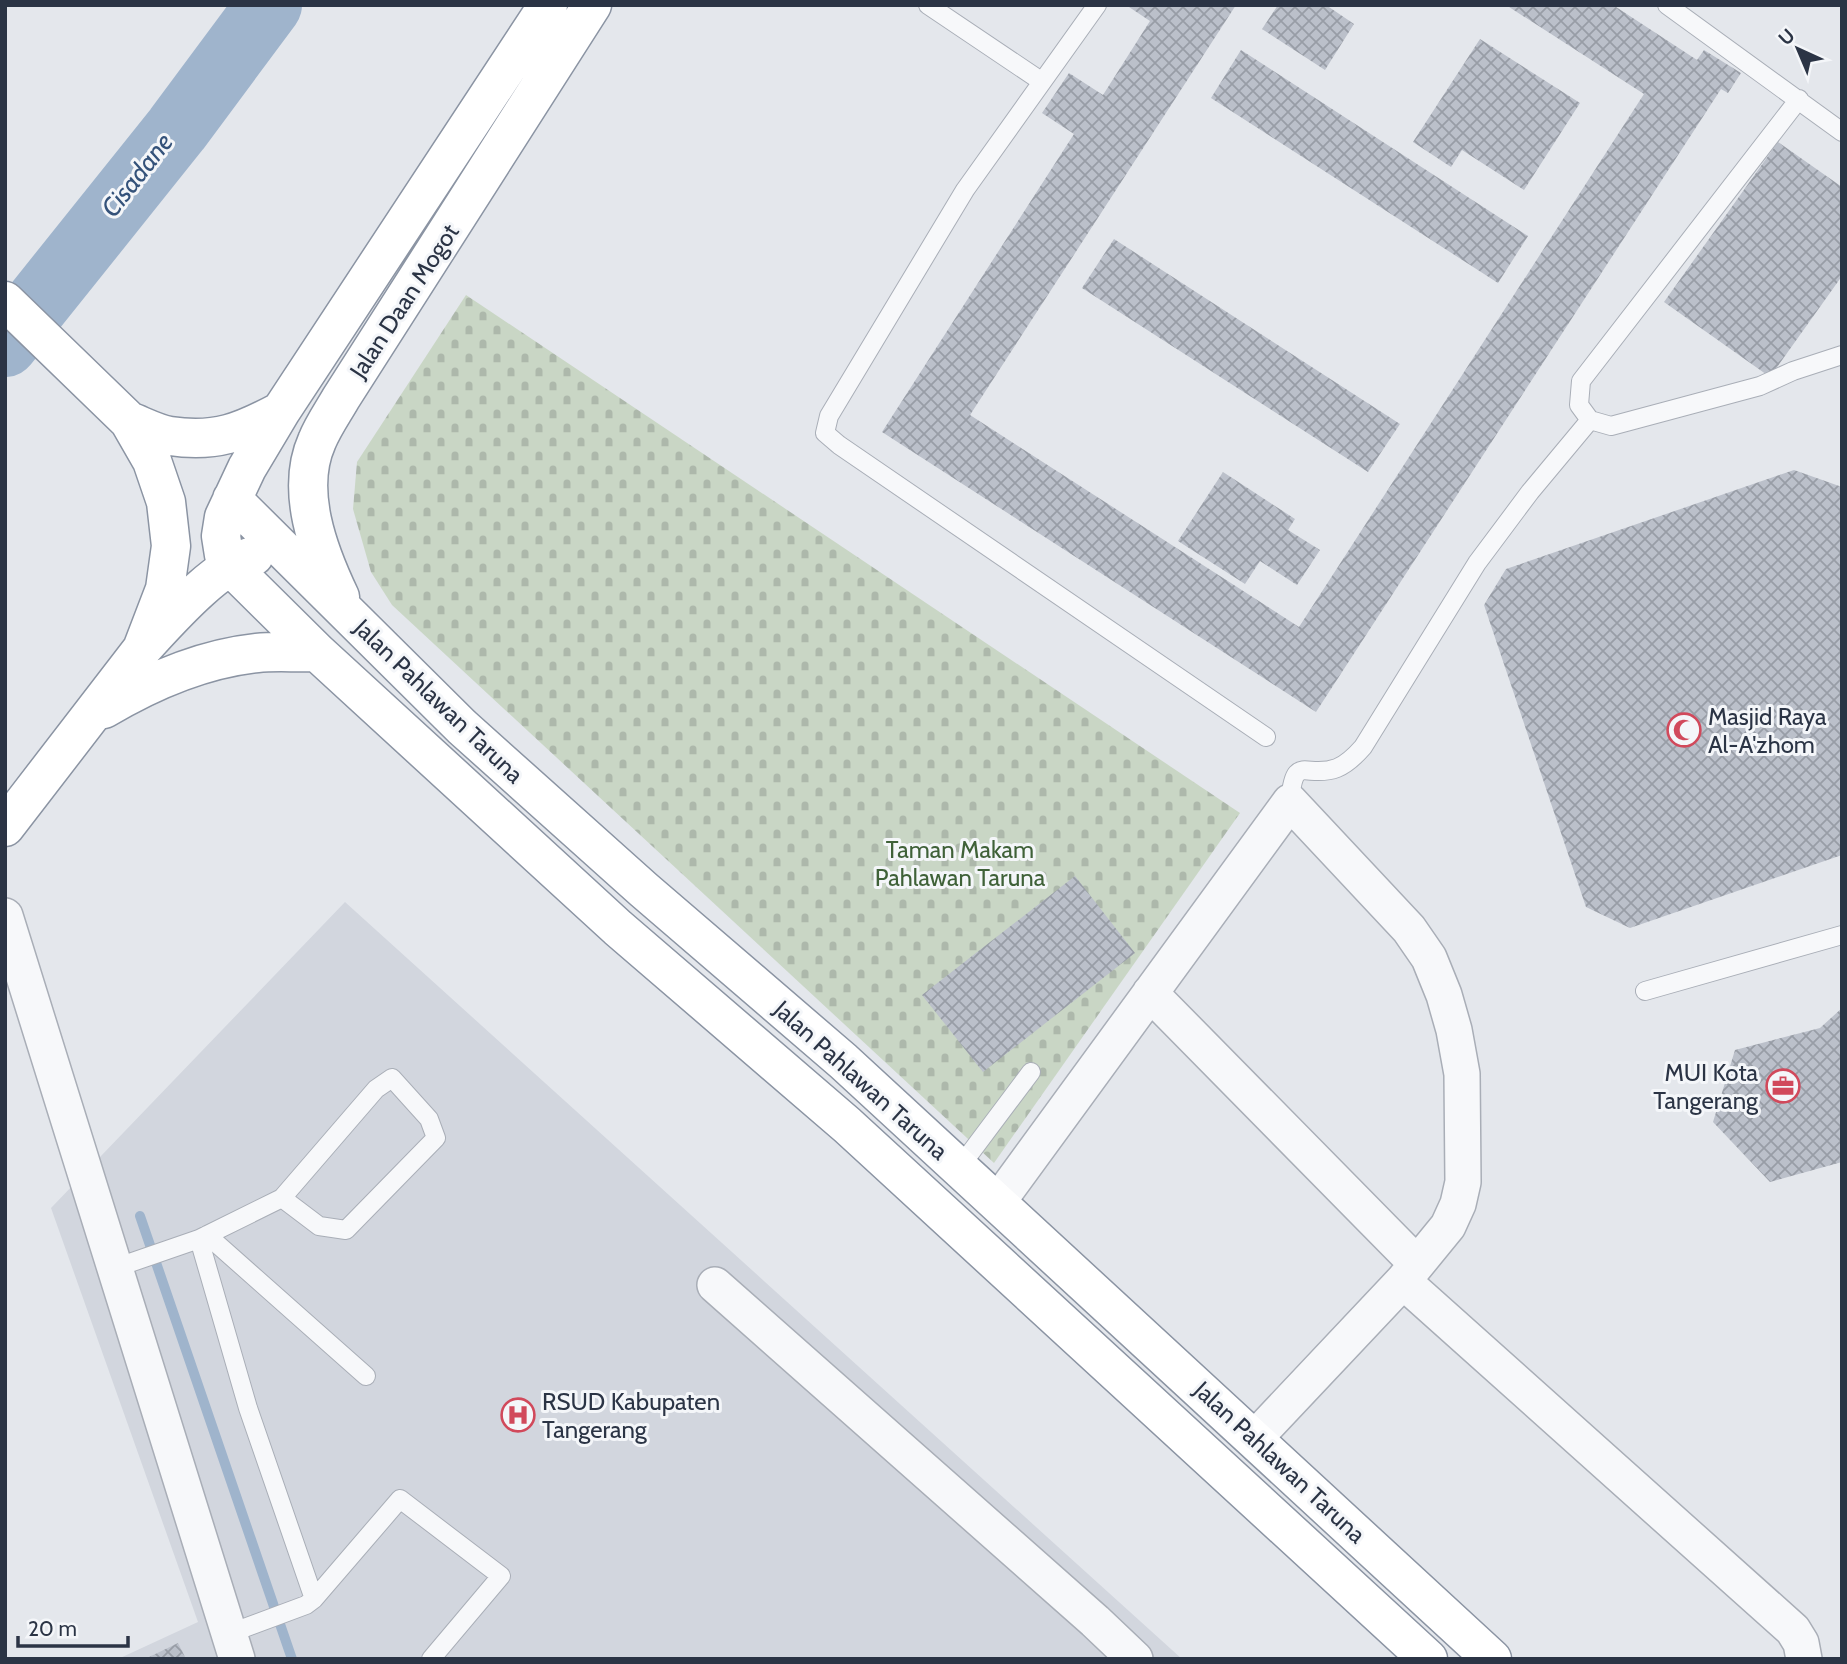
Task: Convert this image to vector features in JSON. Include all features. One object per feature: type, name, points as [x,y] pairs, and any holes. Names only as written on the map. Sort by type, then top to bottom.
[{"type":"highway","name":"Jalan Daan Mogot","points":[[230,565],[224,555],[224,517],[247,468],[281,411],[548,5]]},
{"type":"highway","name":"Jalan Daan Mogot","points":[[351,617],[328,569],[309,504],[308,471],[316,442],[341,398],[592,5]]},
{"type":"highway","points":[[5,301],[120,412],[152,461],[166,502],[171,546],[165,589],[142,649]]},
{"type":"highway","points":[[120,412],[168,436],[207,438],[246,430],[281,411]]},
{"type":"highway","name":"Jalan Pahlawan Taruna","points":[[232,499],[462,727],[644,890],[843,1061],[1492,1659]]},
{"type":"highway","points":[[5,827],[142,649],[166,623],[230,565],[245,558],[285,552]]},
{"type":"highway","name":"Jalan Pahlawan Taruna","points":[[230,565],[317,652],[618,928],[847,1125],[1429,1659]]},
{"type":"highway","points":[[90,717],[142,686],[198,665],[257,653],[317,652]]},
{"type":"street","points":[[997,1203],[1290,802],[1409,929],[1429,958],[1451,1018],[1462,1074],[1462,1182],[1458,1204],[1448,1226],[1409,1272],[1255,1438]]},
{"type":"street","points":[[5,916],[120,1267],[237,1640]]},
{"type":"street","points":[[1150,993],[1409,1272],[1793,1630],[1801,1643],[1804,1659]]},
{"type":"street","points":[[715,1284],[1135,1659]]},
{"type":"lane","points":[[928,5],[1041,81]]},
{"type":"lane","points":[[1097,5],[965,190],[829,416],[825,433],[1266,737]]},
{"type":"lane","points":[[1667,5],[1842,132]]},
{"type":"lane","points":[[1799,99],[1581,381],[1579,405],[1590,420],[1611,426],[1760,386],[1793,371],[1842,355]]},
{"type":"lane","points":[[1290,802],[1291,781],[1296,773],[1303,769],[1325,771],[1339,768],[1363,747],[1477,563],[1530,492],[1590,420]]},
{"type":"lane","points":[[1645,991],[1842,936]]},
{"type":"lane","points":[[960,1168],[1031,1072]]},
{"type":"lane","points":[[120,1267],[197,1240],[282,1198],[376,1089],[392,1078],[429,1119],[436,1138],[346,1230],[319,1226],[282,1198]]},
{"type":"lane","points":[[197,1240],[366,1376]]},
{"type":"lane","points":[[197,1240],[310,1602]]},
{"type":"lane","points":[[237,1640],[310,1602],[400,1499],[501,1576],[431,1659]]},
{"type":"shaded area","name":"RSUD Kabupaten Tangerang","points":[[345,902],[1182,1659],[118,1659],[198,1622],[51,1208]]},
{"type":"green space","name":"Taman Makam Pahlawan Taruna","points":[[466,295],[1240,813],[994,1163],[392,605],[371,572],[353,509],[357,462]]},
{"type":"building","points":[[1236,5],[970,415],[1299,627],[1644,94],[1506,5],[1613,5],[1697,60],[1704,50],[1741,73],[1728,93],[1721,89],[1316,712],[882,432],[1074,134],[1042,113],[1069,73],[1103,95],[1150,21],[1129,7]]},
{"type":"building","points":[[1278,5],[1326,5],[1354,24],[1325,70],[1262,29]]},
{"type":"building","points":[[1480,39],[1580,103],[1524,190],[1462,150],[1451,167],[1413,142]]},
{"type":"building","points":[[1241,50],[1528,236],[1498,283],[1211,98]]},
{"type":"building","points":[[1778,142],[1842,187],[1842,276],[1770,377],[1664,302]]},
{"type":"building","points":[[1114,239],[1400,424],[1368,472],[1082,288]]},
{"type":"building","name":"Masjid Raya Al-A'zhom","points":[[1794,470],[1842,487],[1842,855],[1630,928],[1586,907],[1484,605],[1506,569]]},
{"type":"building","points":[[1223,472],[1295,519],[1288,530],[1320,550],[1297,585],[1260,561],[1245,584],[1178,541]]},
{"type":"building","points":[[1075,876],[1135,953],[983,1072],[922,995]]},
{"type":"building","name":"MUI Kota Tangerang","points":[[1842,1008],[1842,1162],[1770,1182],[1713,1122],[1735,1050],[1820,1028]]},
{"type":"building","points":[[178,1643],[186,1659],[145,1659]]},
{"type":"waterway","name":"Cisadane","points":[[5,344],[177,129],[269,5]]},
{"type":"waterway","points":[[140,1216],[292,1659]]},
{"type":"place","name":"Masjid Raya Al-A'zhom","points":[[1684,730]]},
{"type":"place","name":"MUI Kota Tangerang","points":[[1783,1086]]},
{"type":"place","name":"RSUD Kabupaten Tangerang","points":[[518,1415]]}]
